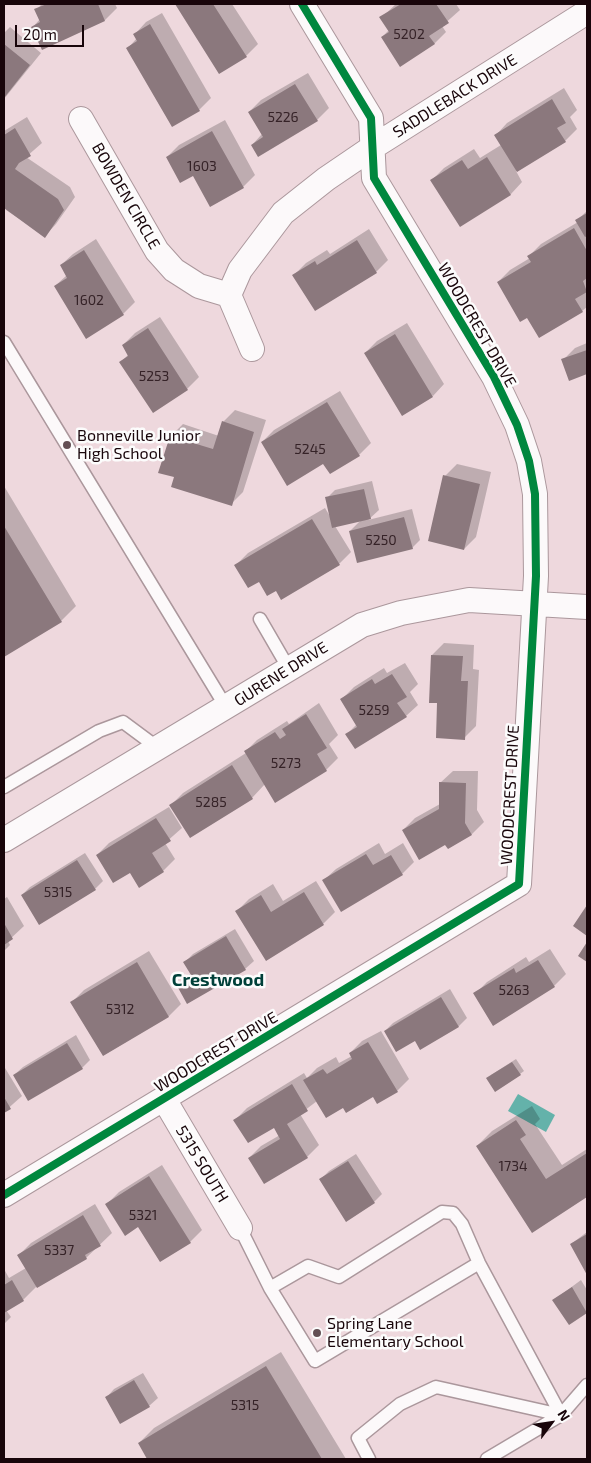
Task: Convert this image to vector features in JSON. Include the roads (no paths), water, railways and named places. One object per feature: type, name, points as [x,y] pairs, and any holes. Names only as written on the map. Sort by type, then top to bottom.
[{"type":"street","name":"WOODCREST DRIVE","points":[[4,1195],[519,884],[535,604],[535,494],[528,461],[517,425],[494,377],[374,178],[371,118],[302,4]]},
{"type":"street","name":"SADDLEBACK DRIVE","points":[[230,295],[240,270],[283,213],[326,179],[373,147],[585,10]]},
{"type":"street","name":"BOWDEN CIRCLE","points":[[81,119],[157,251],[174,270],[199,286],[230,295]]},
{"type":"street","points":[[230,295],[252,349]]},
{"type":"street","name":"GURENE DRIVE","points":[[4,840],[362,625],[391,615],[469,600],[587,607]]},
{"type":"street","name":"5315 SOUTH","points":[[164,1099],[240,1228]]},
{"type":"lane","points":[[4,342],[226,707]]},
{"type":"lane","points":[[260,619],[289,669]]},
{"type":"lane","points":[[4,787],[99,731],[123,722],[158,748]]},
{"type":"lane","points":[[270,1288],[308,1266],[339,1277],[442,1212],[453,1213],[462,1224],[479,1263],[561,1415]]},
{"type":"lane","points":[[240,1228],[270,1288],[315,1361],[479,1263]]},
{"type":"lane","points":[[487,1459],[506,1454],[561,1415],[587,1385]]},
{"type":"lane","points":[[369,1459],[358,1438],[400,1404],[436,1387],[561,1415]]},
{"type":"water","points":[[518,1094],[555,1115],[546,1132],[508,1111]]},
{"type":"place","name":"Bonneville Junior High School","points":[[67,445]]},
{"type":"place","name":"Spring Lane Elementary School","points":[[317,1333]]},
{"type":"district","name":"Crestwood","points":[[218,980]]}]
